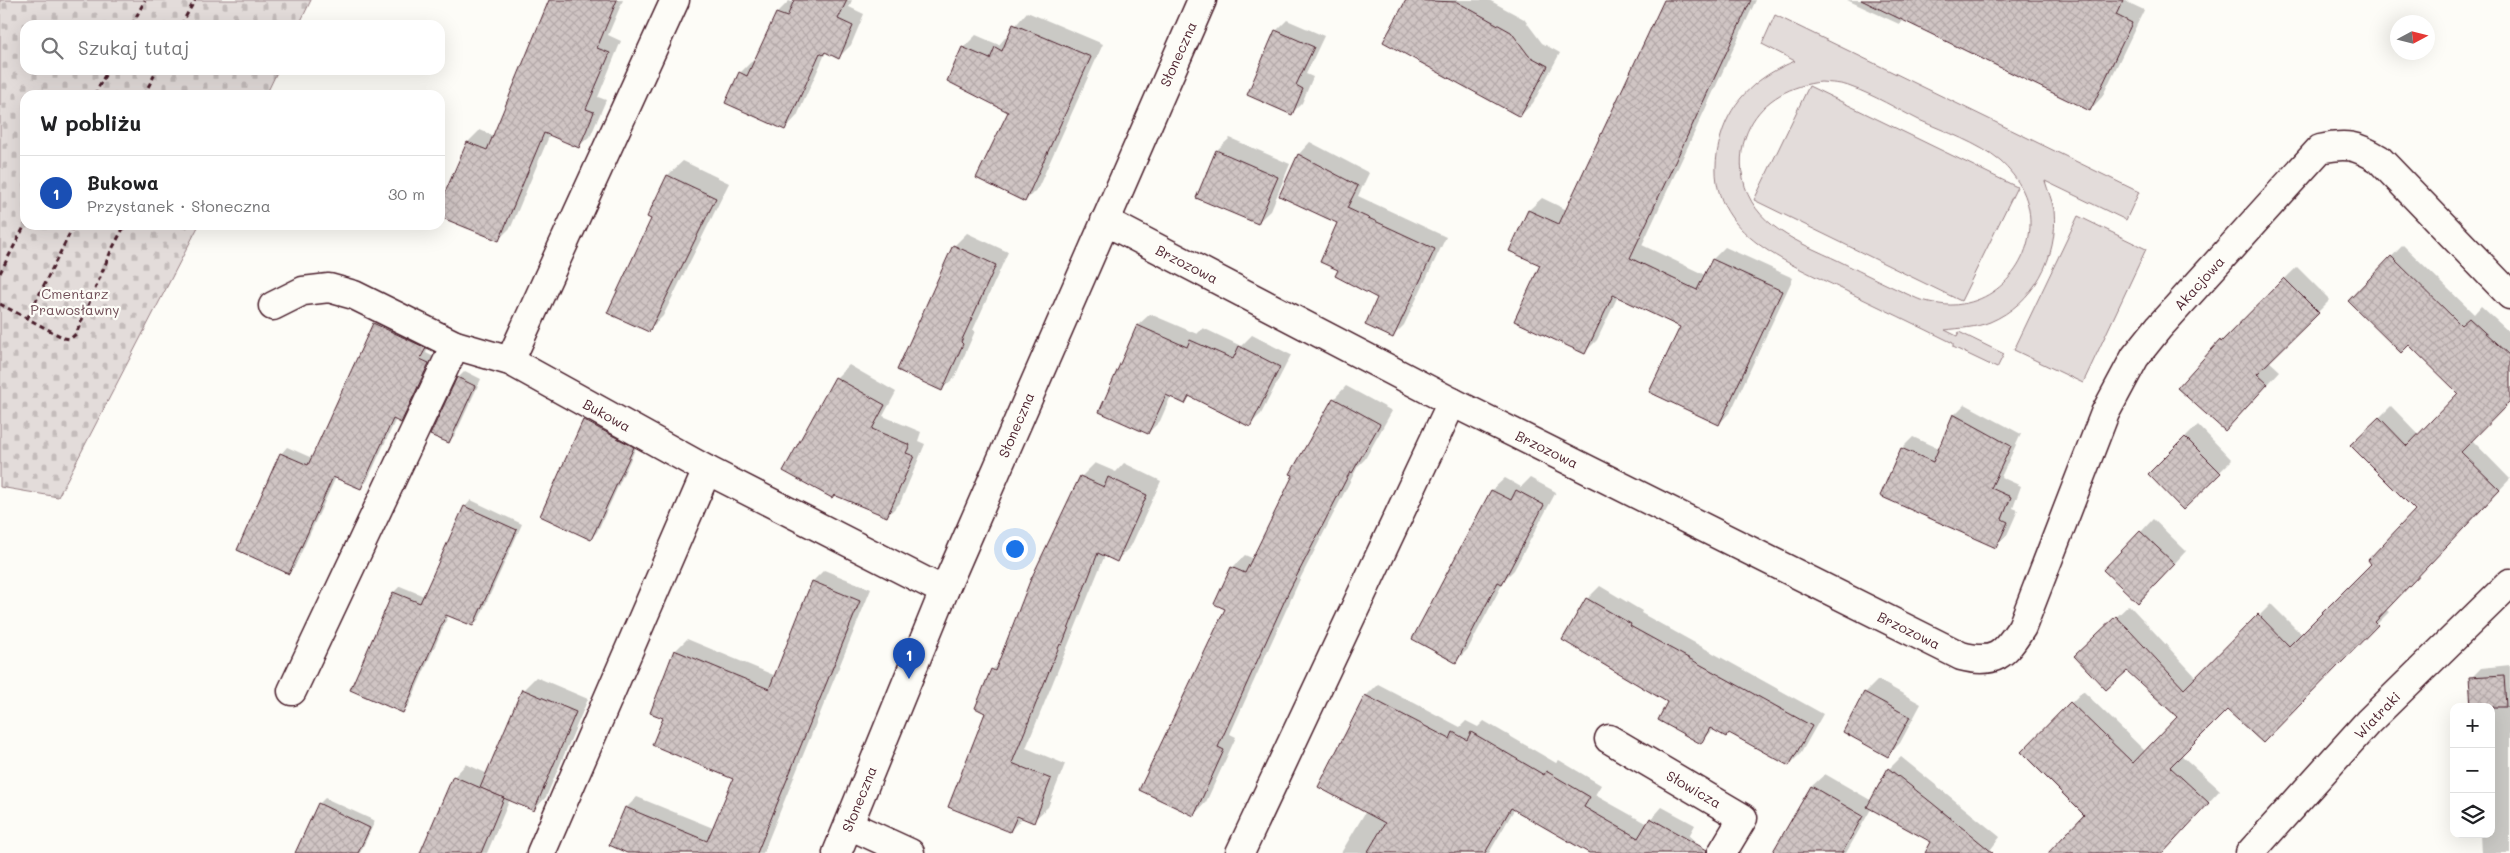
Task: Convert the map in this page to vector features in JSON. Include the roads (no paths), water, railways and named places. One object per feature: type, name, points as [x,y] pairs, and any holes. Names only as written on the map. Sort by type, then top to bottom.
[{"type":"street","points":[[510,362],[675,0]]},
{"type":"street","name":"Słoneczna","points":[[837,853],[944,592],[1202,0]]},
{"type":"street","name":"Akacjowa","points":[[1995,658],[2010,646],[2022,627],[2095,436],[2117,388],[2134,357],[2320,149],[2339,144],[2360,147],[2379,159],[2510,295]]},
{"type":"street","name":"Brzozowa","points":[[1105,221],[1452,402],[1961,656],[1980,661],[1995,658]]},
{"type":"street","name":"Bukowa","points":[[273,306],[303,292],[329,288],[354,295],[455,345],[510,362],[707,470],[944,592]]},
{"type":"street","points":[[292,691],[455,345]]},
{"type":"street","points":[[1240,853],[1452,402]]},
{"type":"street","points":[[541,853],[707,470]]},
{"type":"street","name":"Wiatraki","points":[[2250,853],[2368,722],[2510,583]]},
{"type":"street","name":"Słowicza","points":[[1610,739],[1743,818],[1722,853]]},
{"type":"street","points":[[849,824],[910,853]]},
{"type":"place","name":"Bukowa","points":[[909,679]]},
{"type":"park label","name":"Cmentarz Prawosławny","points":[[75,302]]}]
